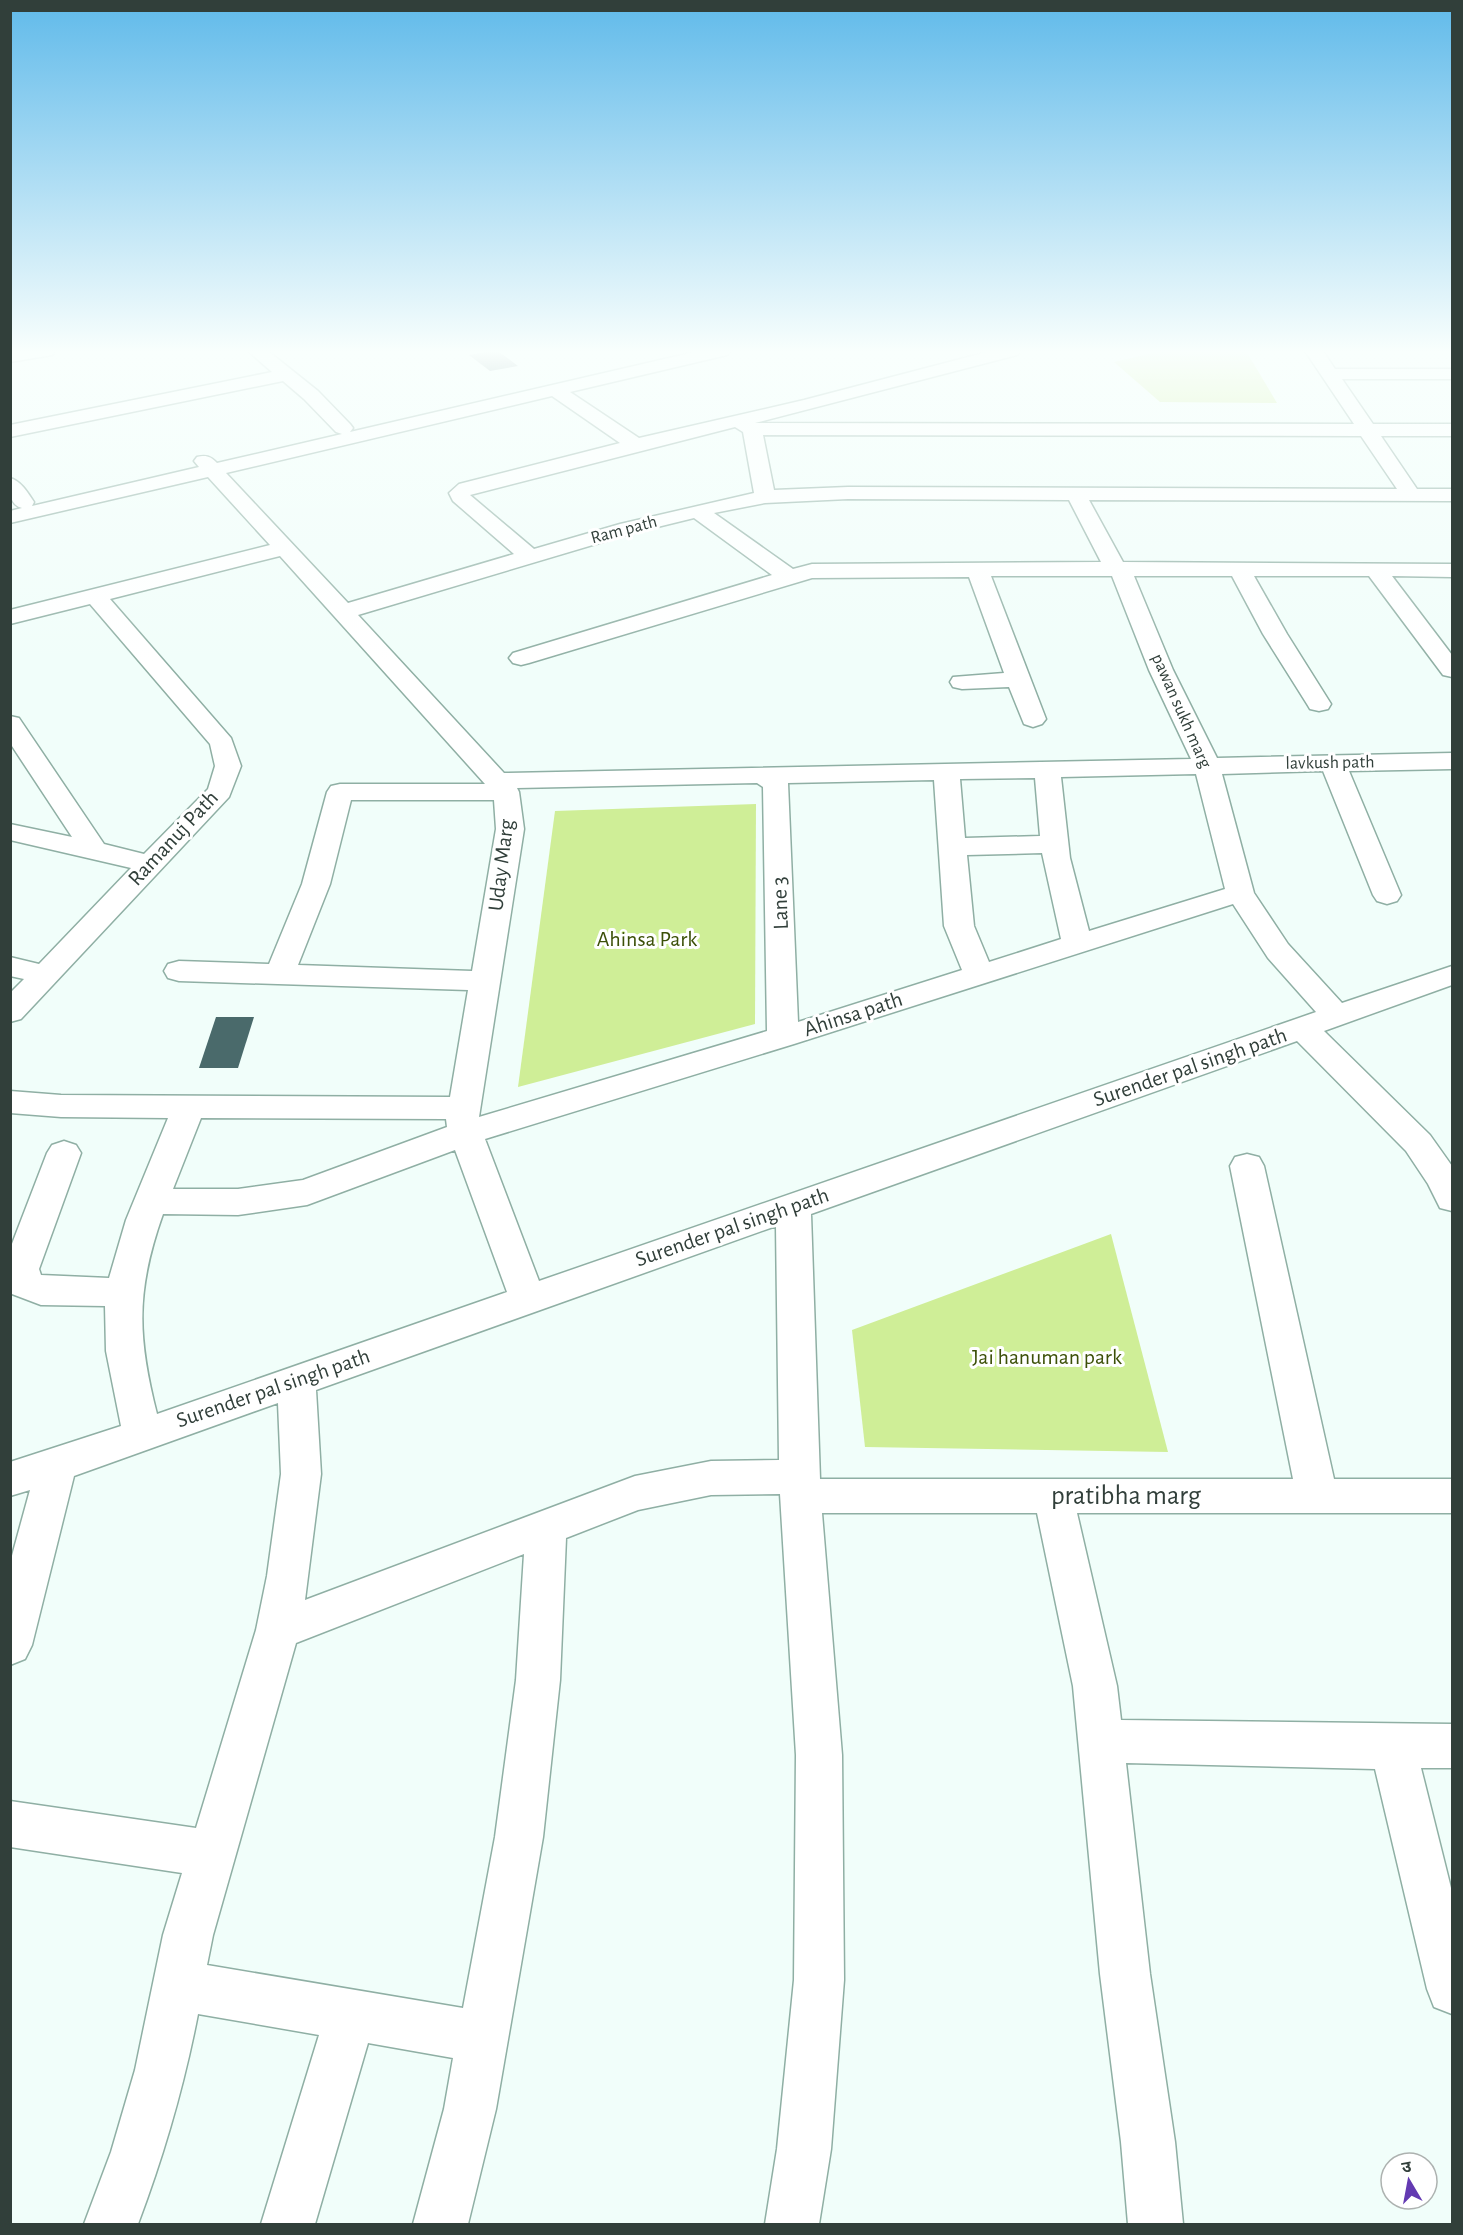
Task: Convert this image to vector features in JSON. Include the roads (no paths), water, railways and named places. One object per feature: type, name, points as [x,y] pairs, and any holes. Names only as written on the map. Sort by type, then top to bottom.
[{"type":"street","points":[[209,465],[244,455]]},
{"type":"street","points":[[10,484],[15,508],[254,455]]},
{"type":"street","points":[[529,556],[460,497],[459,493],[466,488],[595,455]]},
{"type":"street","points":[[759,455],[765,497]]},
{"type":"street","points":[[1384,455],[1411,495]]},
{"type":"street","points":[[209,465],[502,787]]},
{"type":"street","name":"Ram path","points":[[343,612],[529,556],[697,512],[765,497],[848,493],[1452,495]]},
{"type":"street","name":"pawan sukh marg","points":[[1076,494],[1117,569],[1161,670],[1207,765],[1240,893],[1278,951],[1336,1015]]},
{"type":"street","points":[[697,512],[789,577]]},
{"type":"street","points":[[10,617],[285,548]]},
{"type":"street","points":[[1239,568],[1275,634],[1319,704]]},
{"type":"street","points":[[521,658],[812,571],[1239,568],[1452,570]]},
{"type":"street","points":[[978,570],[1033,719]]},
{"type":"street","points":[[1376,570],[1452,670]]},
{"type":"street","name":"Ramanuj Path","points":[[10,1012],[220,791],[228,766],[222,743],[95,596]]},
{"type":"street","points":[[962,682],[1019,679]]},
{"type":"street","points":[[10,723],[94,850]]},
{"type":"street","name":"lavkush path","points":[[280,974],[316,884],[340,792],[764,776],[1452,761]]},
{"type":"street","points":[[1333,763],[1387,896]]},
{"type":"street","points":[[1047,769],[1055,844],[1077,943]]},
{"type":"street","points":[[946,771],[959,926],[980,974]]},
{"type":"street","name":"Lane 3","points":[[764,776],[776,784],[783,1037]]},
{"type":"street","name":"Uday Marg","points":[[502,787],[510,829],[484,981],[465,1120],[528,1299]]},
{"type":"street","points":[[10,832],[149,864]]},
{"type":"street","points":[[952,848],[1055,844]]},
{"type":"street","name":"Ahinsa path","points":[[465,1120],[783,1037],[1240,893]]},
{"type":"street","points":[[10,966],[46,975]]},
{"type":"street","points":[[179,971],[484,981]]},
{"type":"street","name":"Surender pal singh path","points":[[10,1479],[57,1465],[1452,975]]},
{"type":"street","points":[[1302,1027],[1418,1143],[1444,1180],[1452,1199]]},
{"type":"street","points":[[10,1102],[61,1107],[189,1106],[465,1120]]},
{"type":"street","points":[[142,1434],[123,1338],[125,1292],[136,1242],[189,1106]]},
{"type":"street","points":[[152,1201],[238,1202],[307,1192],[465,1120]]},
{"type":"street","points":[[64,1153],[21,1269],[25,1284],[40,1291],[125,1292]]},
{"type":"street","points":[[1247,1166],[1317,1495]]},
{"type":"street","points":[[792,2224],[804,2149],[819,1980],[819,1755],[800,1486],[793,1206]]},
{"type":"street","points":[[111,2224],[138,2152],[161,2070],[188,1935],[278,1630],[302,1474],[296,1380]]},
{"type":"street","points":[[10,1645],[57,1465]]},
{"type":"street","name":"pratibha marg","points":[[278,1630],[635,1493],[711,1478],[800,1486],[1053,1495],[1452,1496]]},
{"type":"street","points":[[1053,1495],[1095,1686],[1124,1963],[1148,2142],[1156,2224]]},
{"type":"street","points":[[441,2224],[470,2109],[519,1836],[538,1680],[546,1526]]},
{"type":"street","points":[[1100,1741],[1393,1747],[1452,1746]]},
{"type":"street","points":[[1393,1747],[1452,1989]]},
{"type":"street","points":[[10,1824],[212,1854]]},
{"type":"street","points":[[178,1985],[483,2037]]},
{"type":"street","points":[[288,2224],[351,2015]]},
{"type":"park label","name":"Ahinsa Park","points":[[647,939]]},
{"type":"park label","name":"Jai hanuman park","points":[[1047,1357]]}]
